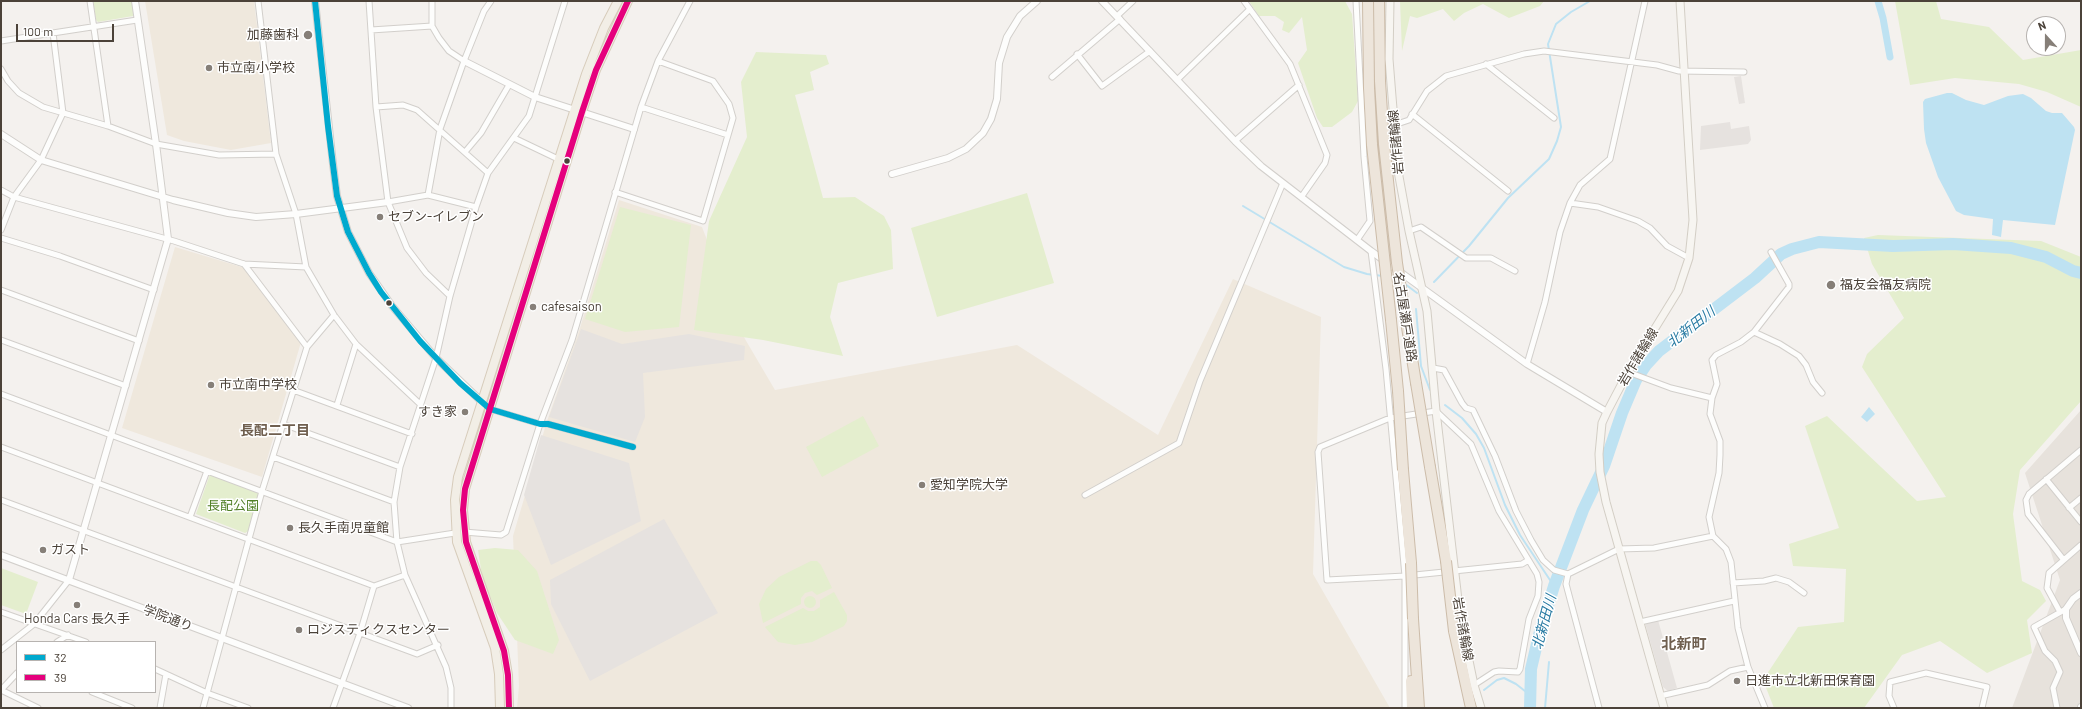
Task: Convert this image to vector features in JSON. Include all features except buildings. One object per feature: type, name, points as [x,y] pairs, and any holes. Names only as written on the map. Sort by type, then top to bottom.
[{"type":"highway","name":"名古屋瀬戸道路","points":[[1368,1],[1369,88],[1372,145],[1398,391],[1411,564],[1413,619]]},
{"type":"highway","name":"名古屋瀬戸道路","points":[[1379,1],[1380,82],[1384,144],[1396,263],[1446,560],[1454,632]]},
{"type":"highway","points":[[1412,708],[1413,619]]},
{"type":"highway","points":[[1413,619],[1419,708]]},
{"type":"highway","points":[[1454,632],[1465,708]]},
{"type":"highway","points":[[1454,632],[1471,708]]},
{"type":"main road","points":[[500,708],[499,674],[495,648],[460,555],[460,532],[467,480],[490,409],[578,110],[588,67],[618,1]]},
{"type":"main road","points":[[509,708],[508,675],[504,651],[460,532],[455,500],[458,477],[558,159],[578,110],[628,1]]},
{"type":"main road","name":"岩作諸輪線","points":[[1390,1],[1389,59],[1398,171],[1409,231],[1424,289],[1430,335],[1436,411],[1460,617],[1474,685],[1481,708]]},
{"type":"main road","name":"岩作諸輪線","points":[[1664,708],[1619,549],[1600,472],[1601,433],[1607,412],[1628,372],[1678,291],[1689,258],[1693,220],[1680,1]]},
{"type":"street","points":[[90,1],[92,27],[108,126]]},
{"type":"street","points":[[1,650],[34,624],[69,580],[110,434],[126,386],[168,239],[135,1]]},
{"type":"street","points":[[258,1],[276,154],[296,214],[306,267],[334,315],[356,344],[420,404]]},
{"type":"street","points":[[315,1],[329,134],[341,209],[348,232],[369,273],[392,306],[436,358],[490,409],[540,424],[548,424],[633,447]]},
{"type":"street","points":[[369,1],[376,107],[388,202],[407,248],[426,273],[450,296]]},
{"type":"street","points":[[432,1],[432,26],[449,51],[464,61],[535,97],[634,129]]},
{"type":"street","points":[[428,196],[440,129],[464,61],[484,11],[491,1]]},
{"type":"street","points":[[451,708],[449,677],[438,646],[405,575],[397,542],[394,502],[400,467],[436,358],[450,296],[476,207],[488,173],[529,116],[565,1]]},
{"type":"street","points":[[1,394],[397,542],[460,532],[501,535],[506,532],[540,424],[572,340],[641,107],[658,61],[690,1]]},
{"type":"street","points":[[892,174],[948,158],[966,149],[983,133],[991,119],[997,99],[999,63],[1007,37],[1020,16],[1037,1]]},
{"type":"street","points":[[1102,1],[1235,141],[1261,166],[1302,196],[1357,240],[1527,364],[1607,412]]},
{"type":"street","points":[[1052,77],[1118,18],[1133,1]]},
{"type":"street","points":[[1244,1],[1290,64],[1327,155],[1325,163],[1302,196]]},
{"type":"street","points":[[1356,1],[1364,157],[1370,221],[1357,240]]},
{"type":"street","points":[[1527,364],[1545,302],[1560,232],[1570,203],[1580,185],[1610,159],[1646,1]]},
{"type":"street","points":[[1177,80],[1250,9]]},
{"type":"street","points":[[1,41],[137,20]]},
{"type":"street","points":[[371,30],[432,26]]},
{"type":"street","points":[[1,230],[14,197],[41,160],[63,114],[53,33]]},
{"type":"street","points":[[1077,54],[1102,86],[1150,51]]},
{"type":"street","points":[[1394,125],[1407,122],[1427,91],[1446,76],[1524,54],[1544,51],[1657,65],[1685,71],[1744,72]]},
{"type":"street","points":[[615,192],[703,221],[733,118],[729,104],[713,82],[658,61]]},
{"type":"street","points":[[1486,64],[1554,118]]},
{"type":"street","points":[[1,69],[8,81],[19,93],[43,107],[108,126],[156,144],[219,155],[276,154]]},
{"type":"street","points":[[465,152],[481,133],[509,85]]},
{"type":"street","points":[[1235,141],[1299,85]]},
{"type":"street","points":[[376,107],[403,105],[417,110],[488,173]]},
{"type":"street","points":[[641,107],[728,135]]},
{"type":"street","points":[[1412,114],[1508,191]]},
{"type":"street","points":[[1,134],[41,160],[163,196],[228,213],[256,217],[296,214],[428,196],[476,207]]},
{"type":"street","points":[[514,138],[558,159]]},
{"type":"street","points":[[1086,495],[1179,443],[1200,381],[1283,183]]},
{"type":"street","points":[[1,190],[14,197],[168,239],[244,264],[306,267]]},
{"type":"street","points":[[1570,203],[1598,207],[1638,221],[1650,228],[1666,246],[1689,258]]},
{"type":"street","points":[[1409,231],[1421,227],[1424,228],[1449,248],[1458,252],[1464,257],[1491,258],[1514,271]]},
{"type":"street","points":[[1,238],[60,256],[154,290]]},
{"type":"street","points":[[1371,250],[1386,370],[1405,576],[1405,708]]},
{"type":"street","points":[[1765,708],[1748,667],[1738,628],[1729,556],[1726,549],[1713,536],[1709,517],[1719,473],[1720,455],[1718,433],[1710,414],[1712,398],[1717,384],[1712,360],[1716,355],[1741,342],[1754,332],[1789,287],[1789,284],[1772,254]]},
{"type":"street","points":[[244,264],[307,347]]},
{"type":"street","points":[[1,290],[139,341]]},
{"type":"street","points":[[203,708],[262,491],[307,347],[334,315]]},
{"type":"street","points":[[1754,332],[1780,344],[1799,356],[1806,364],[1815,385],[1822,393]]},
{"type":"street","points":[[1,340],[126,386]]},
{"type":"street","points":[[337,405],[356,344]]},
{"type":"street","points":[[1433,368],[1444,370],[1462,404],[1466,408],[1473,410],[1495,456],[1516,511],[1530,540],[1547,565],[1554,570],[1566,574],[1619,549],[1654,548],[1713,536]]},
{"type":"street","points":[[1628,372],[1671,388],[1712,398]]},
{"type":"street","points":[[293,390],[412,434]]},
{"type":"street","points":[[1474,685],[1494,672],[1518,672],[1520,669],[1529,618],[1539,589],[1536,574],[1499,511],[1471,444],[1436,411],[1390,418],[1320,447],[1318,452],[1327,580],[1405,576],[1522,564],[1527,561]]},
{"type":"street","points":[[283,424],[400,467]]},
{"type":"street","points":[[1,447],[374,586],[405,575]]},
{"type":"street","points":[[2063,559],[2028,514],[2027,508],[2029,494],[2081,450]]},
{"type":"street","points":[[273,458],[394,502]]},
{"type":"street","points":[[190,517],[207,471]]},
{"type":"street","points":[[2046,479],[2081,522]]},
{"type":"street","points":[[2069,508],[2081,498]]},
{"type":"street","points":[[1,500],[418,654],[438,646]]},
{"type":"street","points":[[2081,545],[2063,559],[2049,573],[2046,582],[2047,588],[2063,610],[2081,653]]},
{"type":"street","name":"学院通り","points":[[1,555],[408,708]]},
{"type":"street","points":[[1566,574],[1566,584],[1599,708]]},
{"type":"street","points":[[1733,583],[1755,582],[1776,578],[1789,582],[1804,593]]},
{"type":"street","points":[[333,708],[360,633],[374,586]]},
{"type":"street","points":[[2058,708],[2053,688],[2060,672],[2055,661],[2045,651],[2034,627],[2063,610],[2081,593]]},
{"type":"street","points":[[1640,622],[1734,601]]},
{"type":"street","points":[[1,612],[83,641]]},
{"type":"street","points":[[59,641],[68,635]]},
{"type":"street","points":[[1660,696],[1708,685],[1730,672],[1748,667]]},
{"type":"street","points":[[156,669],[207,693],[248,708]]},
{"type":"street","points":[[1894,708],[1889,696],[1890,682],[1926,673],[1988,687],[1982,708]]},
{"type":"street","points":[[16,674],[1,690],[38,708]]},
{"type":"street","points":[[160,708],[166,674]]},
{"type":"street","points":[[94,693],[132,708]]},
{"type":"shaded area","name":"市立南小学校","points":[[145,1],[254,1],[271,143],[231,150],[184,141],[167,135]]},
{"type":"shaded area","points":[[1741,76],[1745,103],[1739,104],[1734,77]]},
{"type":"shaded area","points":[[1730,122],[1731,129],[1749,126],[1751,140],[1748,144],[1700,150],[1701,126]]},
{"type":"shaded area","name":"愛知学院大学","points":[[619,200],[702,227],[745,339],[775,390],[1017,345],[1158,435],[1233,279],[1321,317],[1313,574],[1390,708],[517,708],[519,686],[513,536],[547,421],[580,328]]},
{"type":"shaded area","name":"市立南中学校","points":[[175,247],[245,268],[301,342],[262,477],[122,428]]},
{"type":"shaded area","points":[[581,329],[622,344],[689,334],[745,346],[744,360],[643,373],[645,417],[635,442],[549,417]]},
{"type":"shaded area","points":[[2081,410],[2081,708],[2012,708],[2060,580],[2025,473]]},
{"type":"shaded area","points":[[541,435],[629,463],[641,521],[551,565],[524,495]]},
{"type":"shaded area","points":[[664,519],[718,613],[590,681],[551,604],[550,580]]},
{"type":"shaded area","points":[[1658,620],[1677,688],[1668,691],[1663,687],[1645,623]]},
{"type":"green space","points":[[93,1],[132,1],[135,14],[133,16],[98,22],[96,20]]},
{"type":"green space","points":[[1249,1],[1345,1],[1352,14],[1358,101],[1352,112],[1332,127],[1323,127],[1317,118],[1298,63],[1307,50],[1302,17],[1289,33],[1282,30],[1284,22],[1275,16],[1259,16]]},
{"type":"green space","points":[[1400,1],[1544,1],[1540,6],[1509,18],[1483,4],[1464,13],[1454,21],[1443,9],[1417,18],[1410,16],[1402,51]]},
{"type":"green space","points":[[1895,1],[1936,1],[1941,19],[1989,27],[2023,60],[2046,56],[2066,56],[2066,53],[2081,50],[2081,107],[2047,92],[2019,84],[1955,78],[1910,85]]},
{"type":"green space","points":[[756,52],[826,55],[829,64],[810,72],[814,90],[795,95],[823,198],[855,197],[884,216],[891,230],[893,269],[838,283],[830,317],[843,356],[763,340],[694,330],[709,221],[747,137],[741,82]]},
{"type":"green space","points":[[1027,193],[1054,283],[937,317],[911,228]]},
{"type":"green space","points":[[620,207],[691,225],[679,327],[625,332],[585,319]]},
{"type":"green space","points":[[1878,235],[2041,241],[2081,257],[2081,401],[2020,470],[2013,514],[2022,581],[2040,590],[2046,601],[2027,620],[2032,653],[1987,673],[1940,641],[1902,655],[1864,708],[1774,708],[1763,680],[1798,627],[1844,622],[1846,569],[1793,566],[1789,544],[1839,528],[1805,426],[1827,416],[1917,501],[1946,497],[1862,367],[1867,354],[1904,318],[1872,264],[1864,238]]},
{"type":"green space","points":[[863,416],[879,446],[822,477],[806,447]]},
{"type":"green space","name":"長配公園","points":[[210,474],[258,492],[259,494],[250,530],[245,533],[196,514]]},
{"type":"green space","points":[[495,548],[518,550],[537,571],[559,640],[553,654],[515,640],[497,613],[482,576],[478,550]]},
{"type":"green space","points":[[811,561],[817,561],[821,565],[832,588],[817,595],[812,591],[805,593],[801,598],[801,604],[763,623],[759,604],[766,589],[779,577]]},
{"type":"green space","points":[[1,568],[38,582],[26,614],[1,605]]},
{"type":"green space","points":[[834,592],[847,615],[847,621],[844,626],[812,642],[795,645],[778,642],[765,627],[803,608],[808,611],[814,611],[820,607],[820,600]]},
{"type":"green space","points":[[808,596],[812,596],[816,602],[812,608],[808,608],[804,604],[804,600]]},
{"type":"water","points":[[1952,93],[1966,100],[1984,105],[2008,96],[2023,94],[2031,98],[2046,111],[2052,113],[2062,113],[2074,127],[2075,130],[2055,225],[2003,220],[2001,237],[1992,235],[1993,219],[1964,215],[1956,211],[1938,177],[1926,143],[1924,129],[1923,102],[1925,99]]},
{"type":"water","points":[[1869,407],[1875,414],[1867,422],[1861,417]]},
{"type":"waterway","points":[[1434,282],[1469,246],[1508,198],[1549,159],[1561,127],[1548,44],[1556,24],[1571,12],[1590,1]]},
{"type":"waterway","points":[[1878,1],[1883,18],[1890,57]]},
{"type":"waterway","points":[[1243,206],[1344,267],[1367,274],[1383,276]]},
{"type":"waterway","name":"北新田川","points":[[1530,708],[1531,669],[1539,635],[1554,586],[1583,510],[1604,466],[1622,413],[1636,380],[1646,365],[1659,351],[1755,278],[1781,254],[1792,249],[1819,242],[1893,246],[1953,244],[2011,248],[2046,257],[2073,271],[2081,273]]},
{"type":"waterway","points":[[1405,284],[1417,293]]},
{"type":"waterway","points":[[1416,309],[1421,366],[1430,390]]},
{"type":"waterway","points":[[1445,405],[1462,418],[1476,434],[1484,448],[1505,505],[1520,535],[1554,586]]},
{"type":"waterway","points":[[1545,708],[1549,662]]},
{"type":"waterway","points":[[1484,690],[1497,680],[1504,678],[1516,684],[1530,695]]},
{"type":"transit line","name":"32","points":[[315,1],[337,196],[348,232],[369,273],[381,292],[420,341],[460,383],[490,409],[540,424],[548,424],[633,447]]},
{"type":"transit line","name":"39","points":[[509,708],[508,675],[504,651],[466,542],[463,510],[465,489],[596,70],[628,1]]},
{"type":"place","name":"加藤歯科","points":[[308,35]]},
{"type":"place","name":"市立南小学校","points":[[209,68]]},
{"type":"place","name":"セブン-イレブン","points":[[380,217]]},
{"type":"place","name":"福友会福友病院","points":[[1831,285]]},
{"type":"place","name":"cafesaison","points":[[533,307]]},
{"type":"place","name":"市立南中学校","points":[[211,385]]},
{"type":"place","name":"すき家","points":[[465,412]]},
{"type":"place","name":"愛知学院大学","points":[[922,485]]},
{"type":"place","name":"長久手南児童館","points":[[290,528]]},
{"type":"place","name":"ガスト","points":[[43,550]]},
{"type":"place","name":"Honda Cars 長久手","points":[[77,605]]},
{"type":"place","name":"ロジスティクスセンター","points":[[299,630]]},
{"type":"place","name":"日進市立北新田保育園","points":[[1737,681]]},
{"type":"district","name":"長配二丁目","points":[[275,430]]},
{"type":"district","name":"北新町","points":[[1684,644]]}]
